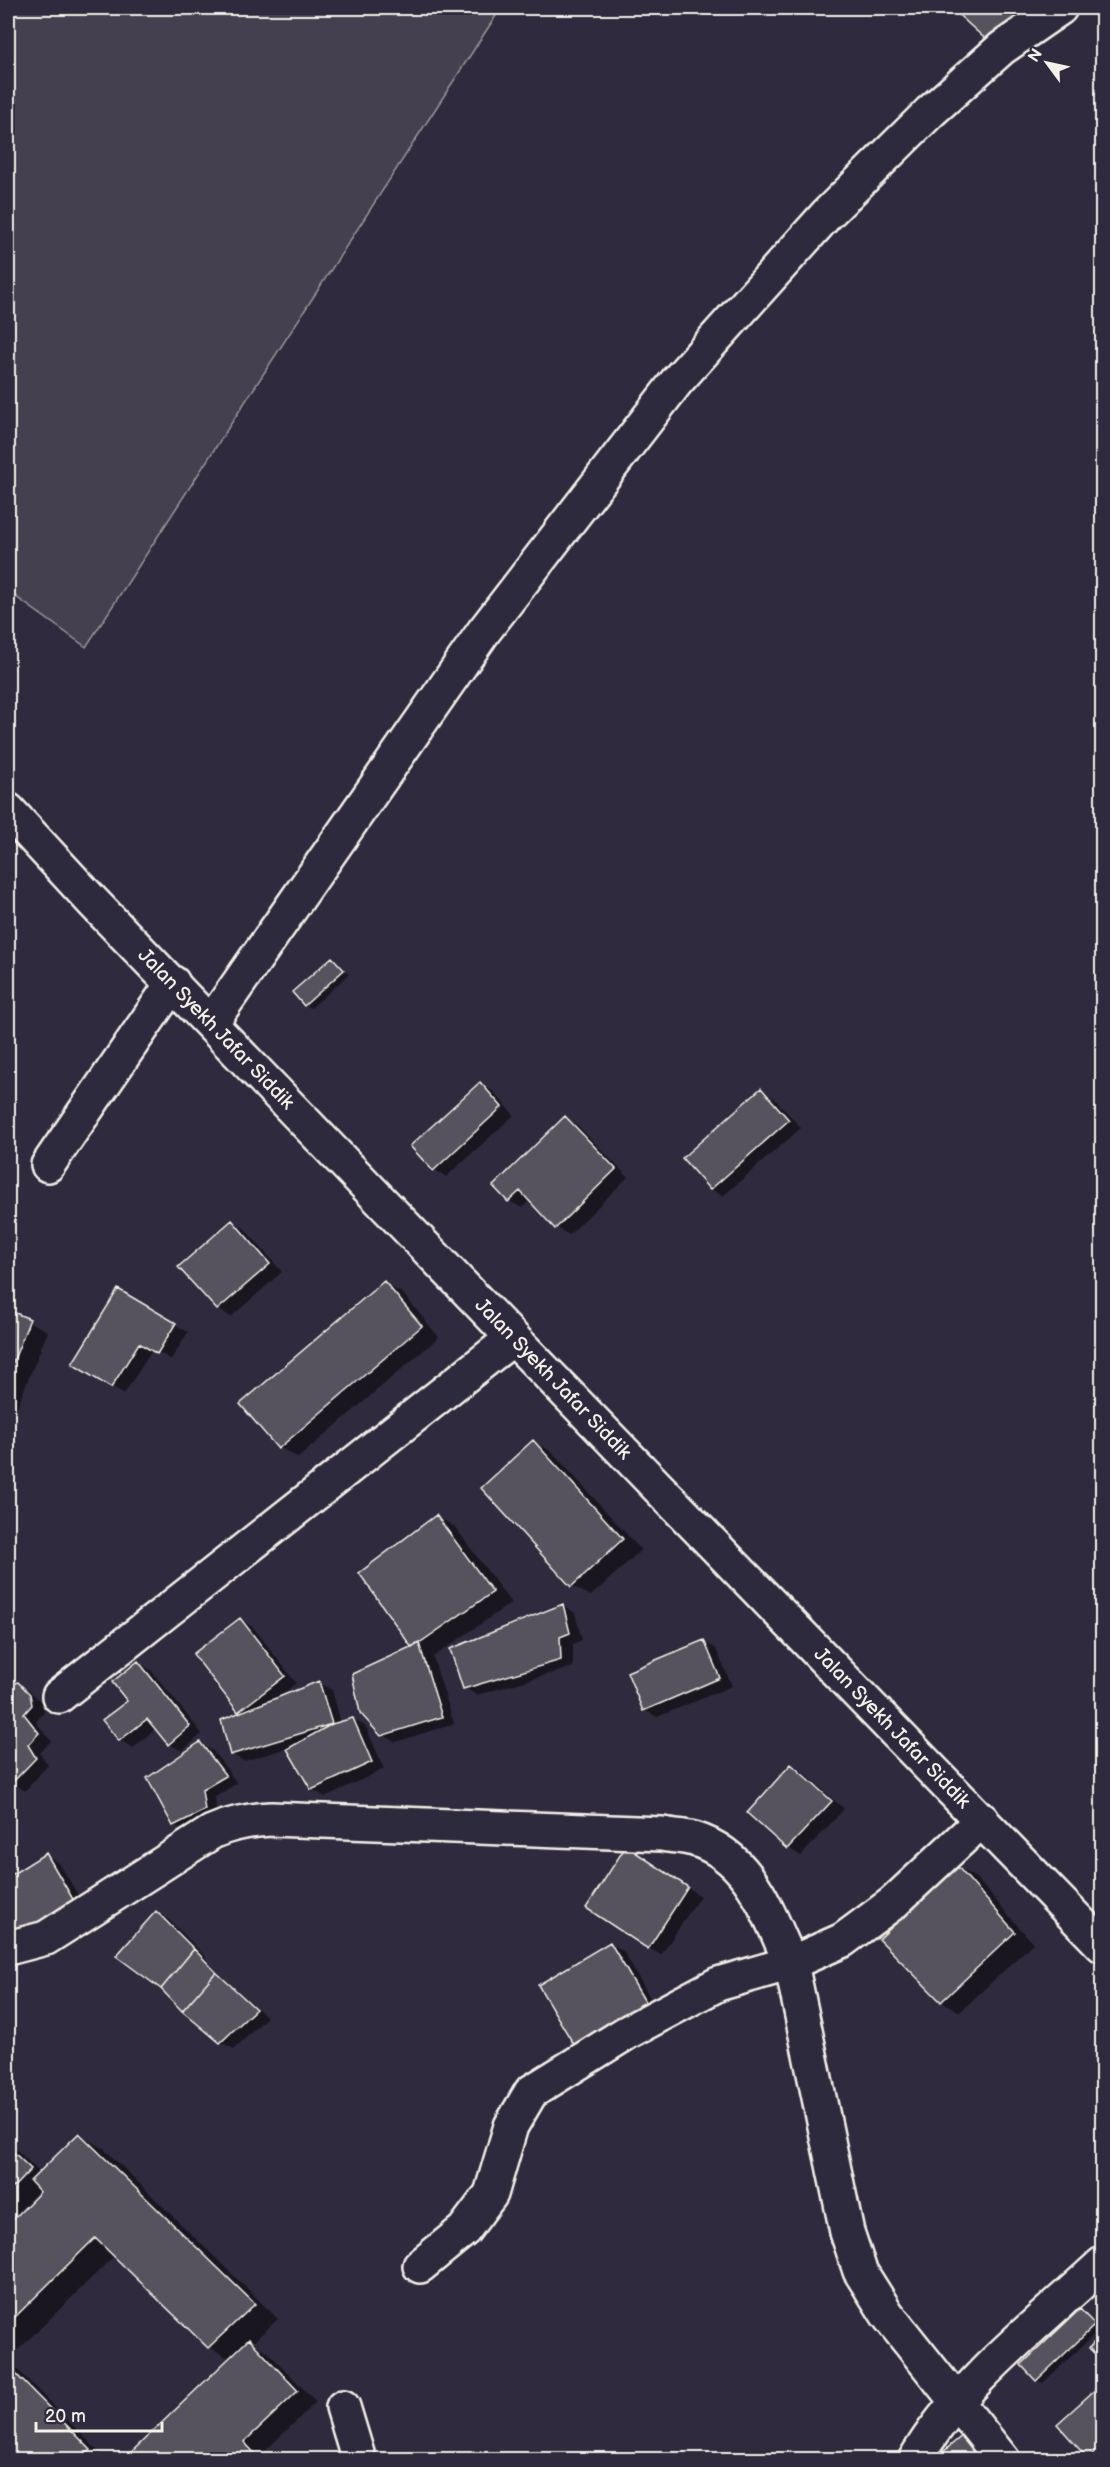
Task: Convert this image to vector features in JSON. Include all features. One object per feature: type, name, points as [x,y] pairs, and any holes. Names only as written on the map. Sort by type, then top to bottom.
[{"type":"street","points":[[211,1023],[484,631],[676,381],[827,214],[930,112],[1002,48],[1060,8]]},
{"type":"street","name":"Jalan Syekh Jafar Siddik","points":[[8,810],[513,1338],[1102,1945]]},
{"type":"street","points":[[48,1165],[173,983]]},
{"type":"street","points":[[59,1696],[513,1338]]},
{"type":"street","points":[[8,1948],[46,1938],[212,1832],[231,1823],[271,1819],[662,1834],[694,1839],[723,1852],[740,1866],[754,1885],[791,1963],[847,2232],[860,2271],[887,2314],[1003,2460]]},
{"type":"street","points":[[420,2266],[465,2230],[491,2194],[511,2126],[531,2092],[627,2033],[718,1984],[791,1963],[843,1940],[893,1903],[982,1820]]},
{"type":"street","points":[[915,2460],[929,2435],[956,2403],[994,2364],[1102,2264]]},
{"type":"street","points":[[343,2407],[359,2460]]},
{"type":"shaded area","points":[[8,8],[501,8],[86,647],[8,591]]},
{"type":"building","points":[[951,8],[1025,8],[992,45]]},
{"type":"building","points":[[332,957],[344,970],[304,1006],[292,992]]},
{"type":"building","points":[[480,1082],[502,1107],[433,1171],[410,1146]]},
{"type":"building","points":[[761,1088],[789,1120],[710,1190],[682,1158]]},
{"type":"building","points":[[565,1116],[616,1169],[555,1229],[520,1191],[508,1202],[493,1186]]},
{"type":"building","points":[[232,1220],[270,1264],[217,1310],[178,1267]]},
{"type":"building","points":[[384,1281],[422,1326],[278,1449],[240,1404]]},
{"type":"building","points":[[118,1289],[176,1323],[157,1354],[139,1343],[111,1388],[72,1364]]},
{"type":"building","points":[[8,1310],[30,1319],[8,1375]]},
{"type":"building","points":[[533,1440],[623,1539],[571,1587],[481,1488]]},
{"type":"building","points":[[436,1515],[493,1592],[412,1648],[359,1573]]},
{"type":"building","points":[[563,1604],[570,1633],[560,1637],[561,1660],[463,1689],[450,1649]]},
{"type":"building","points":[[240,1618],[285,1676],[238,1712],[193,1654]]},
{"type":"building","points":[[704,1640],[720,1678],[643,1711],[627,1672]]},
{"type":"building","points":[[419,1643],[442,1717],[381,1736],[360,1713],[352,1674]]},
{"type":"building","points":[[138,1661],[190,1726],[168,1745],[147,1719],[119,1741],[102,1720],[127,1701],[112,1682]]},
{"type":"building","points":[[319,1681],[332,1724],[230,1755],[221,1720]]},
{"type":"building","points":[[18,1682],[30,1694],[32,1705],[24,1714],[39,1733],[28,1745],[36,1758],[11,1784],[8,1782],[8,1687]]},
{"type":"building","points":[[353,1718],[372,1762],[311,1790],[287,1749],[332,1724]]},
{"type":"building","points":[[200,1742],[226,1776],[202,1790],[205,1810],[173,1826],[147,1778]]},
{"type":"building","points":[[791,1764],[832,1801],[787,1849],[747,1813]]},
{"type":"building","points":[[626,1846],[688,1887],[648,1949],[586,1908]]},
{"type":"building","points":[[46,1853],[74,1901],[8,1942],[8,1877]]},
{"type":"building","points":[[957,1866],[1015,1932],[941,2002],[879,1939]]},
{"type":"building","points":[[156,1911],[194,1949],[161,1989],[116,1956]]},
{"type":"building","points":[[610,1942],[650,2010],[579,2053],[538,1985]]},
{"type":"building","points":[[194,1949],[216,1972],[182,2011],[161,1989]]},
{"type":"building","points":[[216,1972],[256,2009],[220,2043],[182,2011]]},
{"type":"building","points":[[79,2133],[255,2304],[208,2348],[95,2238],[8,2324],[8,2225],[40,2192],[30,2181]]},
{"type":"building","points":[[8,2147],[31,2169],[8,2193]]},
{"type":"building","points":[[1080,2309],[1095,2325],[1036,2381],[1021,2365]]},
{"type":"building","points":[[1102,2333],[1102,2361],[1089,2348]]},
{"type":"building","points":[[249,2339],[298,2391],[244,2442],[261,2460],[123,2460]]},
{"type":"building","points":[[8,2366],[91,2450],[81,2460],[8,2460]]},
{"type":"building","points":[[1097,2388],[1102,2394],[1102,2446],[1088,2459],[1057,2424]]},
{"type":"building","points":[[964,2434],[985,2460],[937,2460],[936,2458]]}]
